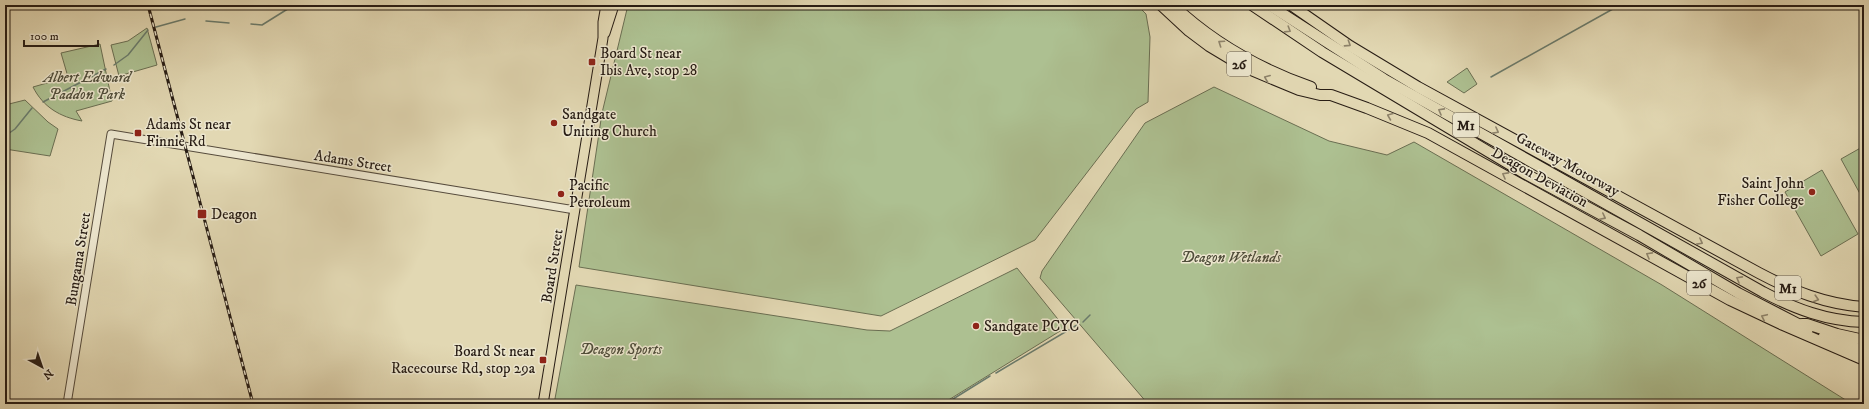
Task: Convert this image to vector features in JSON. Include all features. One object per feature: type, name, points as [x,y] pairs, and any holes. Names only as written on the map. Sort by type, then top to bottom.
[{"type":"highway","name":"Deagon Deviation","points":[[1161,5],[1189,31],[1244,67],[1299,90],[1320,95],[1331,95],[1368,108],[1428,133],[1730,300],[1782,325],[1864,360]]},
{"type":"highway","points":[[1173,5],[1196,25],[1234,51],[1273,72],[1331,95]]},
{"type":"highway","name":"Gateway Motorway","points":[[1269,5],[1384,79],[1786,304],[1813,314],[1864,322]]},
{"type":"highway","name":"Gateway Motorway","points":[[1291,5],[1350,46],[1418,88],[1759,273],[1807,296],[1843,305],[1864,307]]},
{"type":"highway","name":"Deagon Deviation","points":[[1253,6],[1328,56],[1524,173],[1645,239],[1738,294],[1797,324],[1864,351]]},
{"type":"highway","points":[[1797,324],[1807,324],[1837,334],[1864,340]]},
{"type":"main road","name":"Board Street","points":[[603,38],[603,22],[606,5]]},
{"type":"main road","name":"Board Street","points":[[543,404],[603,38],[614,5]]},
{"type":"street","name":"Bungama Street","points":[[67,404],[111,134],[128,136]]},
{"type":"street","name":"Adams Street","points":[[128,136],[575,210]]},
{"type":"green space","points":[[628,5],[1137,5],[1146,14],[1150,37],[1148,102],[1136,109],[1035,240],[881,316],[579,267],[602,113]]},
{"type":"green space","points":[[147,28],[157,65],[119,76],[111,45],[128,41]]},
{"type":"green space","name":"Albert Edward Paddon Park","points":[[100,44],[112,101],[76,111],[82,121],[59,114],[42,100],[33,87],[68,77],[61,53]]},
{"type":"green space","points":[[1467,68],[1477,84],[1464,93],[1447,82]]},
{"type":"green space","name":"Deagon Wetlands","points":[[1214,87],[1329,141],[1387,155],[1414,142],[1662,285],[1852,404],[1148,404],[1040,278],[1042,271],[1145,123]]},
{"type":"green space","points":[[25,100],[48,122],[58,129],[50,156],[5,149],[5,105]]},
{"type":"green space","points":[[1864,146],[1864,201],[1841,159]]},
{"type":"green space","points":[[1822,170],[1858,234],[1821,256],[1785,192]]},
{"type":"green space","name":"Deagon Sports","points":[[1017,268],[1065,328],[942,404],[554,404],[576,285],[867,330],[890,331]]},
{"type":"waterway","points":[[251,24],[262,25],[294,5]]},
{"type":"waterway","points":[[1491,77],[1620,5]]},
{"type":"waterway","points":[[156,27],[185,19]]},
{"type":"waterway","points":[[206,21],[229,23]]},
{"type":"waterway","points":[[114,65],[128,55],[148,30]]},
{"type":"waterway","points":[[43,102],[106,69]]},
{"type":"waterway","points":[[5,136],[15,129],[32,108]]},
{"type":"waterway","points":[[1083,322],[1090,315]]},
{"type":"waterway","points":[[996,373],[1077,325]]},
{"type":"waterway","points":[[945,404],[990,376]]},
{"type":"railway","points":[[148,5],[253,404]]},
{"type":"place","name":"Board St near Ibis Ave, stop 28","points":[[592,62]]},
{"type":"place","name":"Sandgate Uniting Church","points":[[554,123]]},
{"type":"place","name":"Adams St near Finnie Rd","points":[[138,133]]},
{"type":"place","name":"Saint John Fisher College","points":[[1812,192]]},
{"type":"place","name":"Pacific Petroleum","points":[[561,194]]},
{"type":"place","name":"Deagon","points":[[202,214]]},
{"type":"place","name":"Sandgate PCYC","points":[[976,326]]},
{"type":"place","name":"Board St near Racecourse Rd, stop 29a","points":[[543,360]]}]
